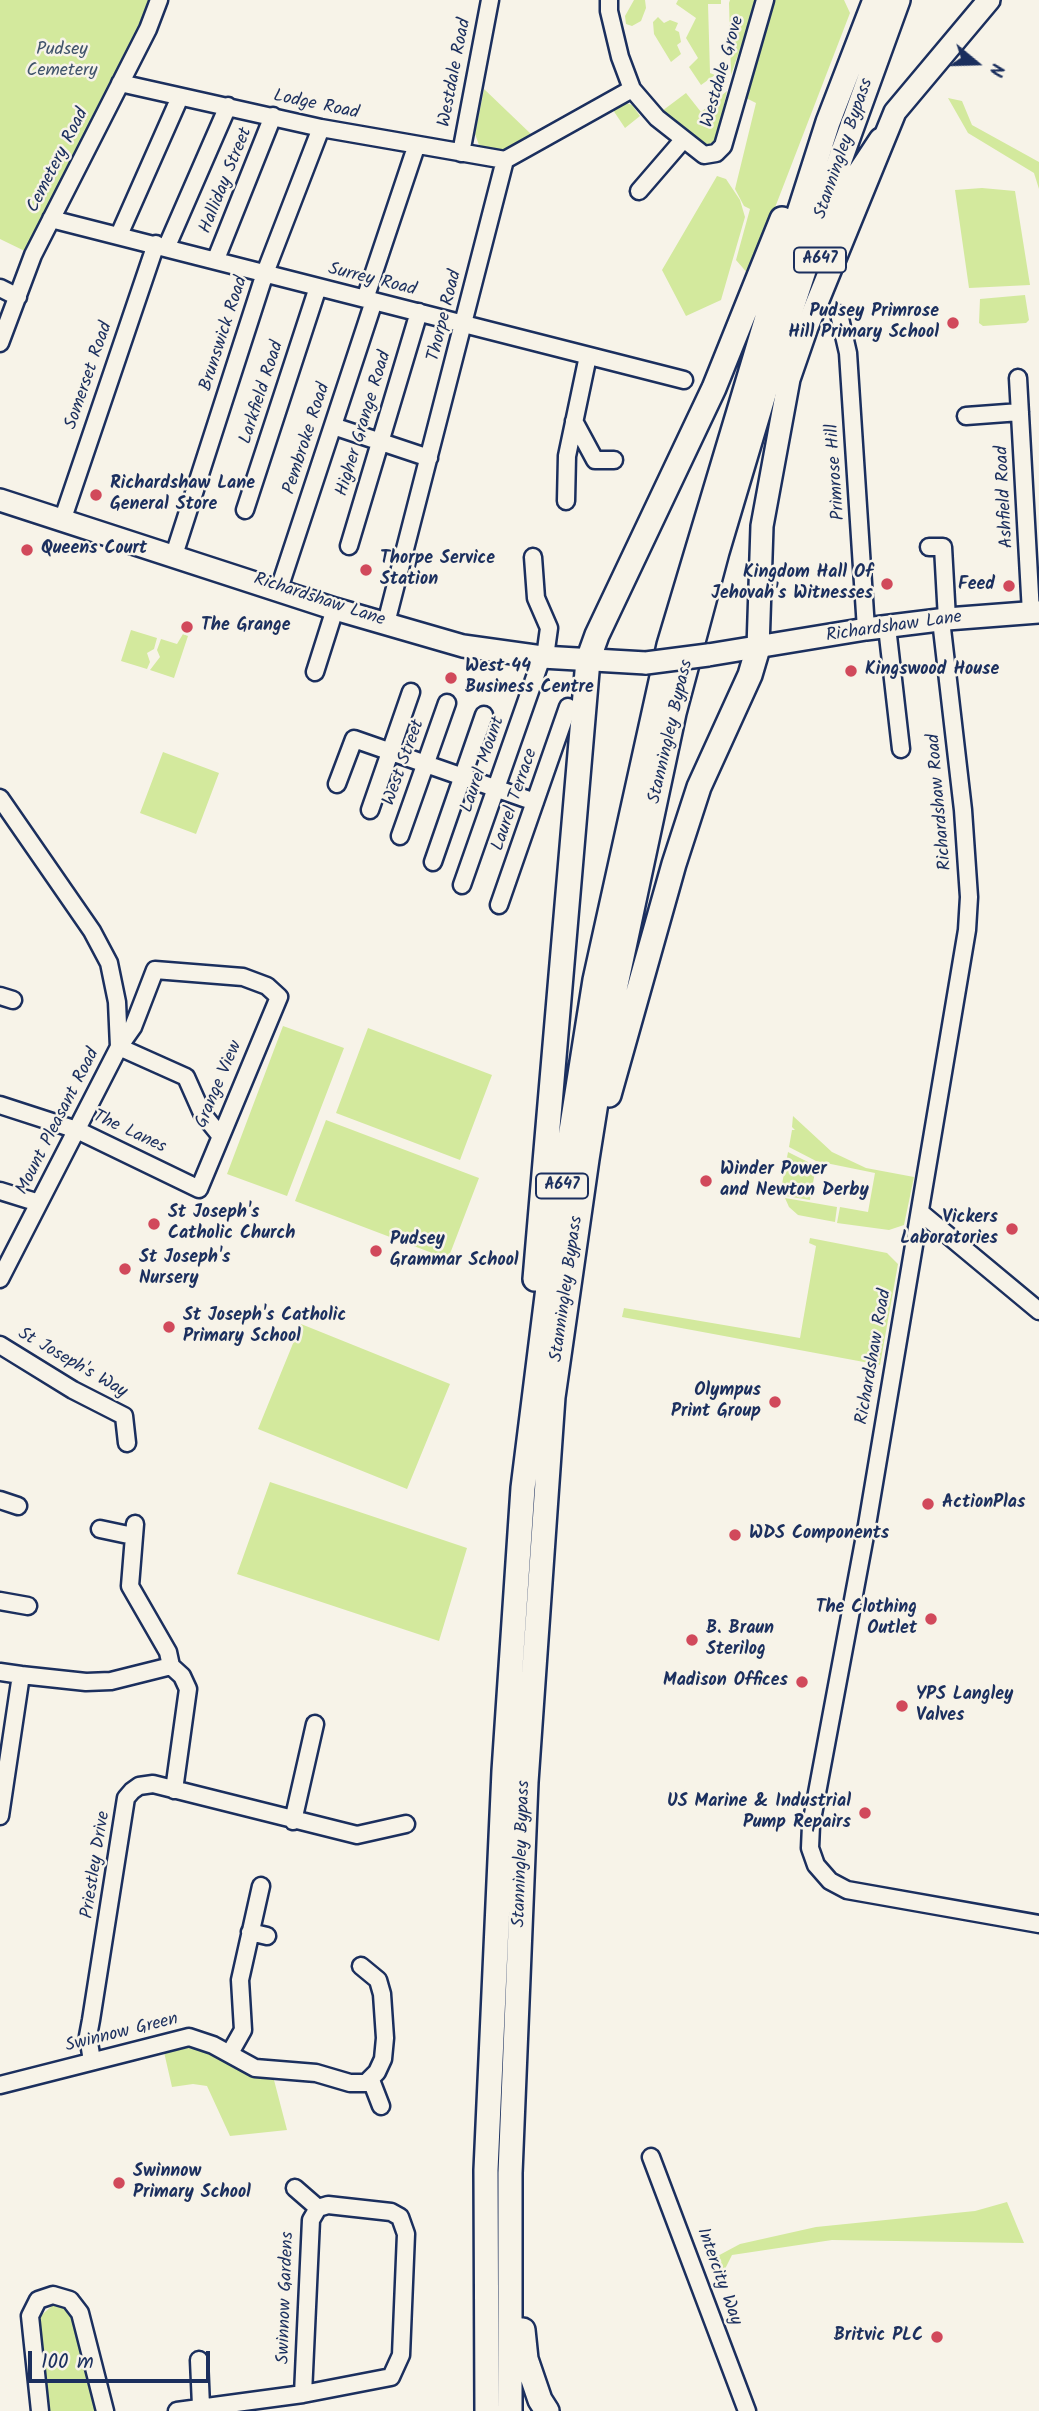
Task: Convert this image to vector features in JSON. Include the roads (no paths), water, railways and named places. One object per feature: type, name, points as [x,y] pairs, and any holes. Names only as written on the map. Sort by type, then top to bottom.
[{"type":"highway","name":"Stanningley Bypass","points":[[487,2411],[487,2157],[504,1771],[523,1488],[555,1232],[595,980],[666,658],[731,432],[828,122],[890,1]]},
{"type":"highway","name":"Stanningley Bypass","points":[[510,2411],[510,2173],[526,1782],[552,1410],[587,1159],[611,1008],[674,713],[767,384],[890,1]]},
{"type":"highway","points":[[523,1488],[539,1213],[589,660],[597,635],[714,388],[793,189],[828,122]]},
{"type":"highway","name":"A647","points":[[767,384],[852,184],[881,140]]},
{"type":"highway","points":[[587,1159],[614,1081],[636,997],[699,787],[745,685],[758,648]]},
{"type":"highway","points":[[510,2173],[526,2359],[540,2400],[547,2411]]},
{"type":"main road","points":[[758,648],[762,526],[789,379],[881,140],[895,112],[989,0]]},
{"type":"main road","name":"Richardshaw Lane","points":[[0,500],[335,609],[463,646],[543,657],[646,663],[708,656],[944,619],[1035,613]]},
{"type":"street","name":"Cemetery Road","points":[[0,343],[51,219],[159,0]]},
{"type":"street","name":"Westdale Road","points":[[461,153],[490,0]]},
{"type":"street","points":[[609,0],[620,57],[632,89],[657,118],[683,140],[639,191]]},
{"type":"street","name":"Westdale Grove","points":[[683,140],[704,155],[716,153],[723,146],[765,0]]},
{"type":"street","name":"Lodge Road","points":[[120,83],[321,128],[416,147],[505,160]]},
{"type":"street","points":[[505,160],[632,89]]},
{"type":"street","points":[[119,235],[180,97]]},
{"type":"street","name":"Somerset Road","points":[[62,521],[162,245],[228,106]]},
{"type":"street","name":"Halliday Street","points":[[216,259],[274,117]]},
{"type":"street","name":"Brunswick Road","points":[[174,555],[265,273],[321,128]]},
{"type":"street","name":"Pembroke Road","points":[[279,589],[333,426],[416,147]]},
{"type":"street","name":"Thorpe Road","points":[[386,623],[505,160]]},
{"type":"street","name":"Surrey Road","points":[[51,219],[162,245],[684,380]]},
{"type":"street","name":"Larkfield Road","points":[[245,510],[318,287]]},
{"type":"street","points":[[0,288],[18,297]]},
{"type":"street","name":"Higher Grange Road","points":[[349,546],[419,312]]},
{"type":"street","name":"Primrose Hill","points":[[839,314],[848,353],[876,628],[901,748]]},
{"type":"street","points":[[566,501],[567,456],[588,356]]},
{"type":"street","name":"Ashfield Road","points":[[1018,378],[1020,412],[1031,450],[1035,613]]},
{"type":"street","points":[[966,416],[1020,412]]},
{"type":"street","points":[[575,421],[595,460],[614,460]]},
{"type":"street","points":[[333,426],[429,458]]},
{"type":"street","name":"Richardshaw Road","points":[[929,547],[943,547],[944,619],[969,897],[963,963],[835,1708],[811,1825],[810,1848],[816,1866],[830,1881],[847,1890],[1039,1924]]},
{"type":"street","name":"Laurel Mount","points":[[463,886],[543,657],[549,628],[536,598],[534,557]]},
{"type":"street","points":[[315,671],[335,609]]},
{"type":"street","points":[[370,810],[411,691]]},
{"type":"street","name":"West Street","points":[[400,836],[447,703]]},
{"type":"street","name":"Laurel Terrace","points":[[499,905],[568,707]]},
{"type":"street","points":[[433,862],[484,715]]},
{"type":"street","points":[[337,785],[354,739],[535,802]]},
{"type":"street","name":"Mount Pleasant Road","points":[[0,798],[92,931],[109,963],[117,1002],[119,1047],[0,1279]]},
{"type":"street","name":"Grange View","points":[[119,1047],[133,1027],[155,970],[243,976],[267,986],[279,997],[219,1134],[199,1189]]},
{"type":"street","points":[[119,1047],[186,1077],[202,1113],[219,1134]]},
{"type":"street","name":"The Lanes","points":[[0,1105],[77,1130],[199,1189]]},
{"type":"street","points":[[0,1191],[39,1203]]},
{"type":"street","points":[[920,1212],[1039,1311]]},
{"type":"street","name":"St Joseph's Way","points":[[0,1345],[73,1390],[124,1416]]},
{"type":"street","name":"St Joseph's Way","points":[[124,1416],[138,1406]]},
{"type":"street","name":"St Joseph's Way","points":[[124,1416],[127,1443]]},
{"type":"street","points":[[0,1500],[18,1506]]},
{"type":"street","points":[[100,1529],[134,1530],[130,1586],[167,1652],[171,1666],[182,1676],[188,1689],[174,1790]]},
{"type":"street","points":[[0,1601],[28,1606]]},
{"type":"street","points":[[0,1672],[98,1681],[171,1666]]},
{"type":"street","points":[[0,1816],[21,1675]]},
{"type":"street","points":[[293,1821],[315,1724]]},
{"type":"street","name":"Priestley Drive","points":[[92,2061],[89,2028],[126,1798],[139,1786],[146,1784],[174,1790],[357,1835],[406,1824]]},
{"type":"street","points":[[230,2053],[243,2030],[240,1980],[261,1886]]},
{"type":"street","points":[[250,1932],[267,1936]]},
{"type":"street","points":[[361,1966],[378,1980],[382,1994],[383,2059],[371,2080],[381,2106]]},
{"type":"street","name":"Swinnow Green","points":[[0,2085],[189,2037],[266,2071],[316,2073],[350,2084],[371,2080]]},
{"type":"street","name":"Intercity Way","points":[[650,2157],[747,2411]]},
{"type":"street","points":[[177,2411],[384,2380],[396,2371],[401,2355],[404,2225],[400,2217],[381,2208],[328,2205],[318,2208],[295,2188]]},
{"type":"street","name":"Swinnow Gardens","points":[[303,2394],[308,2230],[318,2208]]},
{"type":"street","points":[[40,2411],[30,2316],[38,2300],[53,2295],[70,2300],[80,2313],[105,2411]]},
{"type":"street","points":[[199,2360],[201,2406]]},
{"type":"place","name":"Pudsey Primrose Hill Primary School","points":[[953,323]]},
{"type":"place","name":"Richardshaw Lane General Store","points":[[96,495]]},
{"type":"place","name":"Queens Court","points":[[27,550]]},
{"type":"place","name":"Thorpe Service Station","points":[[366,570]]},
{"type":"place","name":"Kingdom Hall Of Jehovah's Witnesses","points":[[887,584]]},
{"type":"place","name":"Feed","points":[[1009,586]]},
{"type":"place","name":"The Grange","points":[[187,627]]},
{"type":"place","name":"Kingswood House","points":[[851,671]]},
{"type":"place","name":"West 44 Business Centre","points":[[451,678]]},
{"type":"place","name":"Winder Power and Newton Derby","points":[[706,1181]]},
{"type":"place","name":"St Joseph's Catholic Church","points":[[154,1224]]},
{"type":"place","name":"Vickers Laboratories","points":[[1012,1229]]},
{"type":"place","name":"Pudsey Grammar School","points":[[376,1251]]},
{"type":"place","name":"St Joseph's Nursery","points":[[125,1269]]},
{"type":"place","name":"St Joseph's Catholic Primary School","points":[[169,1327]]},
{"type":"place","name":"Olympus Print Group","points":[[775,1402]]},
{"type":"place","name":"ActionPlas","points":[[928,1504]]},
{"type":"place","name":"WDS Components","points":[[735,1535]]},
{"type":"place","name":"The Clothing Outlet","points":[[931,1619]]},
{"type":"place","name":"B. Braun Sterilog","points":[[692,1640]]},
{"type":"place","name":"Madison Offices","points":[[802,1682]]},
{"type":"place","name":"YPS Langley Valves","points":[[902,1706]]},
{"type":"place","name":"US Marine & Industrial Pump Repairs","points":[[865,1813]]},
{"type":"place","name":"Swinnow Primary School","points":[[119,2183]]},
{"type":"place","name":"Britvic PLC","points":[[937,2337]]},
{"type":"park label","name":"Pudsey Cemetery","points":[[62,61]]}]
